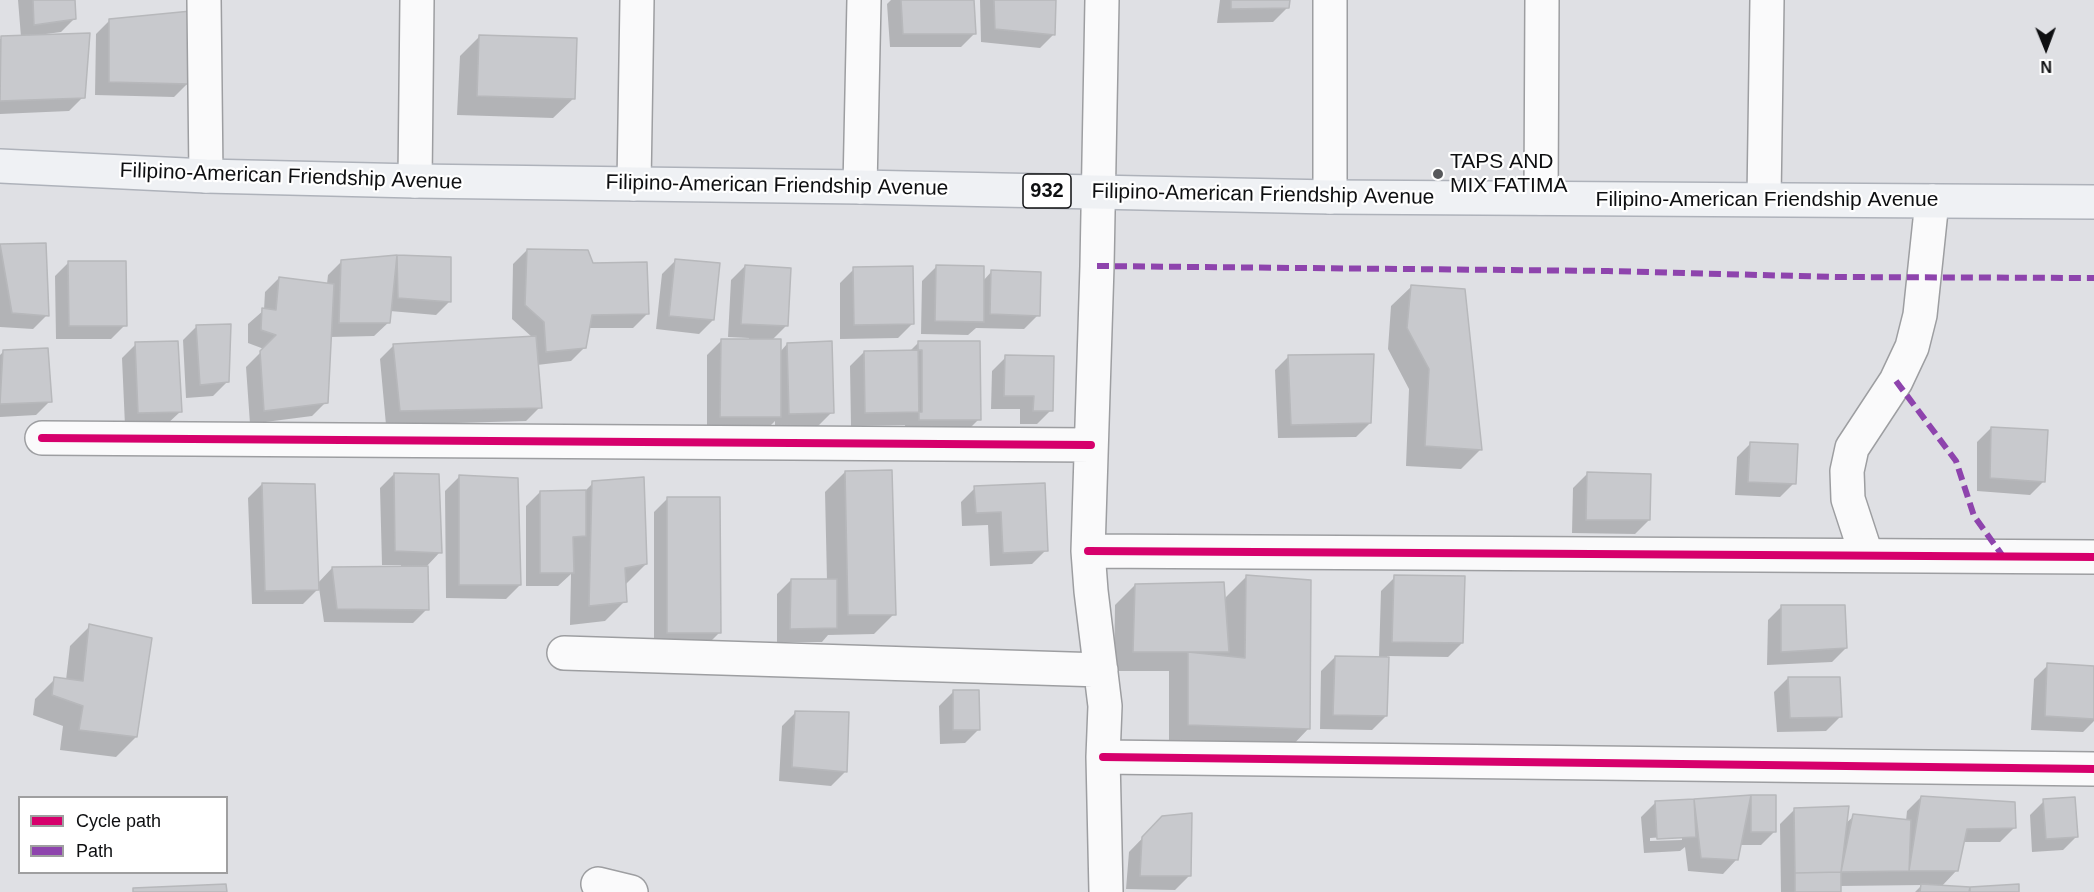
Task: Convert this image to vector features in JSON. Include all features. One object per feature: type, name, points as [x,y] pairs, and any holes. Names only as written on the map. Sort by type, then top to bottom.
[{"type":"main road","name":"Filipino-American Friendship Avenue","points":[[0,166],[206,176],[415,181],[1330,196],[2094,202]]},
{"type":"street","points":[[204,0],[206,176]]},
{"type":"street","points":[[415,181],[417,0]]},
{"type":"street","points":[[634,184],[637,0]]},
{"type":"street","points":[[860,187],[864,0]]},
{"type":"street","points":[[1102,0],[1089,551],[1091,591],[1105,706],[1103,757],[1106,892]]},
{"type":"street","points":[[1330,0],[1330,196]]},
{"type":"street","points":[[1540,198],[1542,0]]},
{"type":"street","points":[[1764,199],[1767,0]]},
{"type":"street","points":[[1866,554],[1848,499],[1847,471],[1852,448],[1896,381],[1912,347],[1920,315],[1932,201]]},
{"type":"street","points":[[42,438],[1091,445]]},
{"type":"street","points":[[1089,551],[2094,556]]},
{"type":"street","points":[[564,653],[1101,670]]},
{"type":"street","points":[[1103,757],[2094,769]]},
{"type":"street","points":[[598,884],[631,892]]},
{"type":"building","points":[[33,0],[75,0],[76,19],[34,25]]},
{"type":"building","points":[[901,0],[974,0],[976,34],[903,34]]},
{"type":"building","points":[[994,0],[1056,0],[1055,35],[995,29]]},
{"type":"building","points":[[1231,0],[1290,0],[1289,8],[1231,9]]},
{"type":"building","points":[[191,11],[189,84],[109,82],[109,19]]},
{"type":"building","points":[[90,33],[85,98],[0,101],[1,36]]},
{"type":"building","points":[[479,35],[577,38],[575,99],[477,96]]},
{"type":"building","points":[[46,243],[49,316],[12,313],[0,244]]},
{"type":"building","points":[[527,249],[588,250],[593,263],[647,262],[649,314],[592,315],[586,348],[546,352],[544,322],[525,305]]},
{"type":"building","points":[[397,255],[451,257],[451,302],[398,298]]},
{"type":"building","points":[[397,255],[390,323],[339,323],[341,260]]},
{"type":"building","points":[[675,259],[720,263],[714,320],[669,316]]},
{"type":"building","points":[[68,261],[126,261],[127,326],[69,326]]},
{"type":"building","points":[[745,265],[791,268],[788,326],[741,324]]},
{"type":"building","points":[[936,265],[984,266],[984,322],[935,321]]},
{"type":"building","points":[[913,266],[914,324],[854,325],[853,267]]},
{"type":"building","points":[[991,270],[1041,272],[1040,316],[990,314]]},
{"type":"building","points":[[279,277],[334,284],[328,403],[264,411],[260,351],[276,335],[261,330],[262,308],[276,310]]},
{"type":"building","points":[[1411,285],[1465,289],[1482,450],[1425,446],[1429,369],[1407,328]]},
{"type":"building","points":[[231,324],[229,382],[200,385],[196,325]]},
{"type":"building","points":[[536,336],[542,408],[400,411],[393,344]]},
{"type":"building","points":[[721,339],[781,339],[781,417],[720,417]]},
{"type":"building","points":[[178,341],[182,412],[138,413],[135,342]]},
{"type":"building","points":[[832,341],[834,413],[789,414],[787,343]]},
{"type":"building","points":[[918,341],[980,341],[981,420],[919,420]]},
{"type":"building","points":[[48,348],[52,402],[0,404],[3,350]]},
{"type":"building","points":[[922,350],[922,412],[865,413],[864,351]]},
{"type":"building","points":[[1374,354],[1371,423],[1291,425],[1288,355]]},
{"type":"building","points":[[1005,355],[1054,356],[1053,411],[1033,411],[1034,396],[1004,396]]},
{"type":"building","points":[[1991,427],[2048,430],[2045,482],[1990,478]]},
{"type":"building","points":[[1750,442],[1798,444],[1796,484],[1748,482]]},
{"type":"building","points":[[892,470],[896,615],[848,615],[845,471]]},
{"type":"building","points":[[1587,472],[1651,474],[1650,520],[1586,520]]},
{"type":"building","points":[[394,473],[439,474],[442,553],[395,551]]},
{"type":"building","points":[[459,475],[518,478],[521,585],[459,585]]},
{"type":"building","points":[[644,477],[647,564],[625,568],[627,602],[589,606],[592,481]]},
{"type":"building","points":[[262,483],[315,484],[319,590],[265,591]]},
{"type":"building","points":[[1045,483],[1048,551],[1003,553],[1001,512],[976,513],[974,486]]},
{"type":"building","points":[[586,490],[586,536],[573,537],[574,573],[540,573],[540,491]]},
{"type":"building","points":[[667,497],[720,497],[721,633],[667,633]]},
{"type":"building","points":[[428,566],[429,610],[337,609],[332,567]]},
{"type":"building","points":[[1246,575],[1311,580],[1310,729],[1188,725],[1188,652],[1245,658]]},
{"type":"building","points":[[1394,575],[1465,576],[1463,643],[1392,642]]},
{"type":"building","points":[[791,579],[837,579],[837,628],[790,629]]},
{"type":"building","points":[[1224,582],[1229,652],[1133,652],[1135,584]]},
{"type":"building","points":[[1781,605],[1845,605],[1847,648],[1781,652]]},
{"type":"building","points":[[89,624],[152,638],[137,737],[79,730],[83,706],[52,695],[54,677],[83,681]]},
{"type":"building","points":[[1335,656],[1389,657],[1387,716],[1333,715]]},
{"type":"building","points":[[2047,663],[2094,666],[2094,719],[2045,716]]},
{"type":"building","points":[[1788,677],[1840,677],[1842,717],[1790,718]]},
{"type":"building","points":[[953,690],[979,690],[980,730],[953,730]]},
{"type":"building","points":[[795,711],[849,712],[847,772],[792,767]]},
{"type":"building","points":[[1751,795],[1776,795],[1776,832],[1751,832]]},
{"type":"building","points":[[1751,795],[1738,860],[1701,858],[1694,799]]},
{"type":"building","points":[[1921,796],[2015,802],[2016,828],[1967,829],[1958,871],[1909,871]]},
{"type":"building","points":[[2075,797],[2078,837],[2046,839],[2043,799]]},
{"type":"building","points":[[1694,799],[1696,837],[1657,839],[1655,801]]},
{"type":"building","points":[[1849,806],[1841,872],[1795,873],[1794,808]]},
{"type":"building","points":[[1192,813],[1191,876],[1140,876],[1142,837],[1162,816]]},
{"type":"building","points":[[1853,814],[1911,820],[1909,871],[1841,872]]},
{"type":"building","points":[[1841,872],[1841,892],[1795,892],[1795,873]]},
{"type":"building","points":[[226,884],[227,892],[133,892],[133,888]]},
{"type":"building","points":[[1921,884],[1970,887],[1969,892],[1920,892]]},
{"type":"building","points":[[2019,884],[2019,892],[1970,892],[1970,887]]},
{"type":"marked path","points":[[1097,266],[1608,271],[1836,277],[2094,278]]},
{"type":"marked path","points":[[1896,381],[1956,461],[1974,516],[2002,555]]},
{"type":"cycle path","points":[[42,438],[1091,445]]},
{"type":"cycle path","points":[[1088,551],[2094,557]]},
{"type":"cycle path","points":[[1103,757],[2094,769]]},
{"type":"place","name":"TAPS AND MIX FATIMA","points":[[1438,174]]}]
